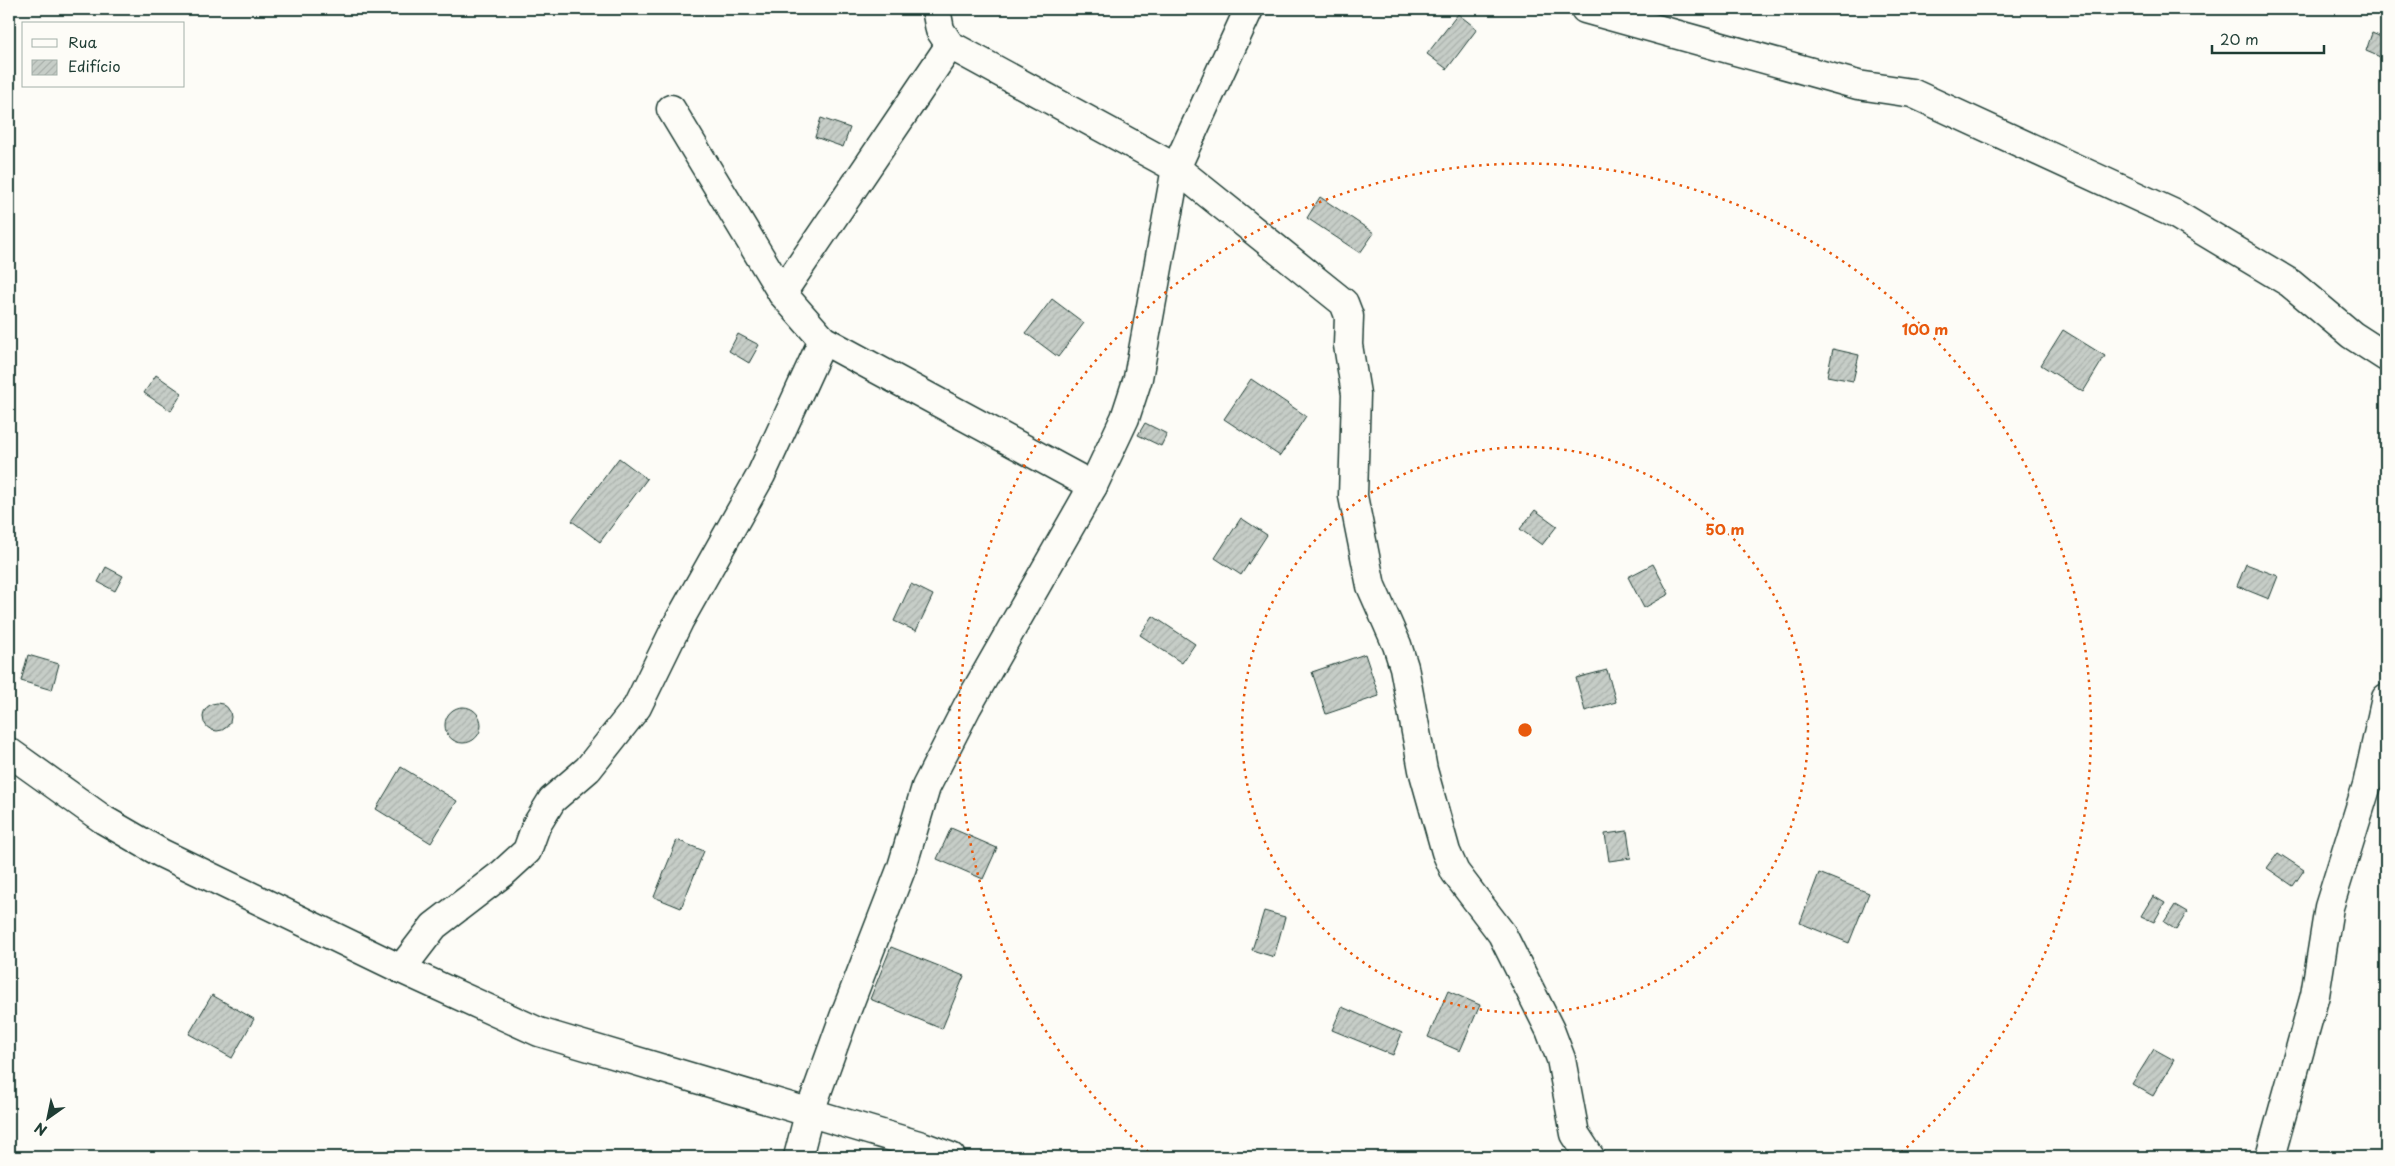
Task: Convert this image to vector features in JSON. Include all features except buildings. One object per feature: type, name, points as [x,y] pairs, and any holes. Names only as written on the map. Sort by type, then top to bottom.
[{"type":"street","points":[[936,9],[940,30],[950,45],[1176,168],[1325,289],[1341,299],[1348,309],[1348,345],[1356,394],[1353,496],[1355,513],[1371,586],[1393,634],[1404,667],[1424,770],[1438,828],[1455,872],[1502,934],[1550,1030],[1561,1060],[1575,1134],[1590,1157]]},
{"type":"street","points":[[798,1157],[809,1114],[902,867],[926,787],[967,707],[1093,486],[1125,418],[1138,378],[1176,168],[1249,9]]},
{"type":"street","points":[[1584,9],[1858,85],[1912,93],[2175,214],[2290,284],[2352,335],[2386,357]]},
{"type":"street","points":[[782,293],[950,45]]},
{"type":"street","points":[[671,108],[782,293],[823,340],[1093,486]]},
{"type":"street","points":[[401,969],[434,926],[503,873],[526,851],[536,826],[552,800],[588,769],[637,707],[679,620],[761,475],[823,340]]},
{"type":"street","points":[[2270,1157],[2315,995],[2329,907],[2367,785],[2386,698]]},
{"type":"street","points":[[9,752],[104,820],[162,853],[401,969],[538,1032],[922,1146],[950,1157]]}]
